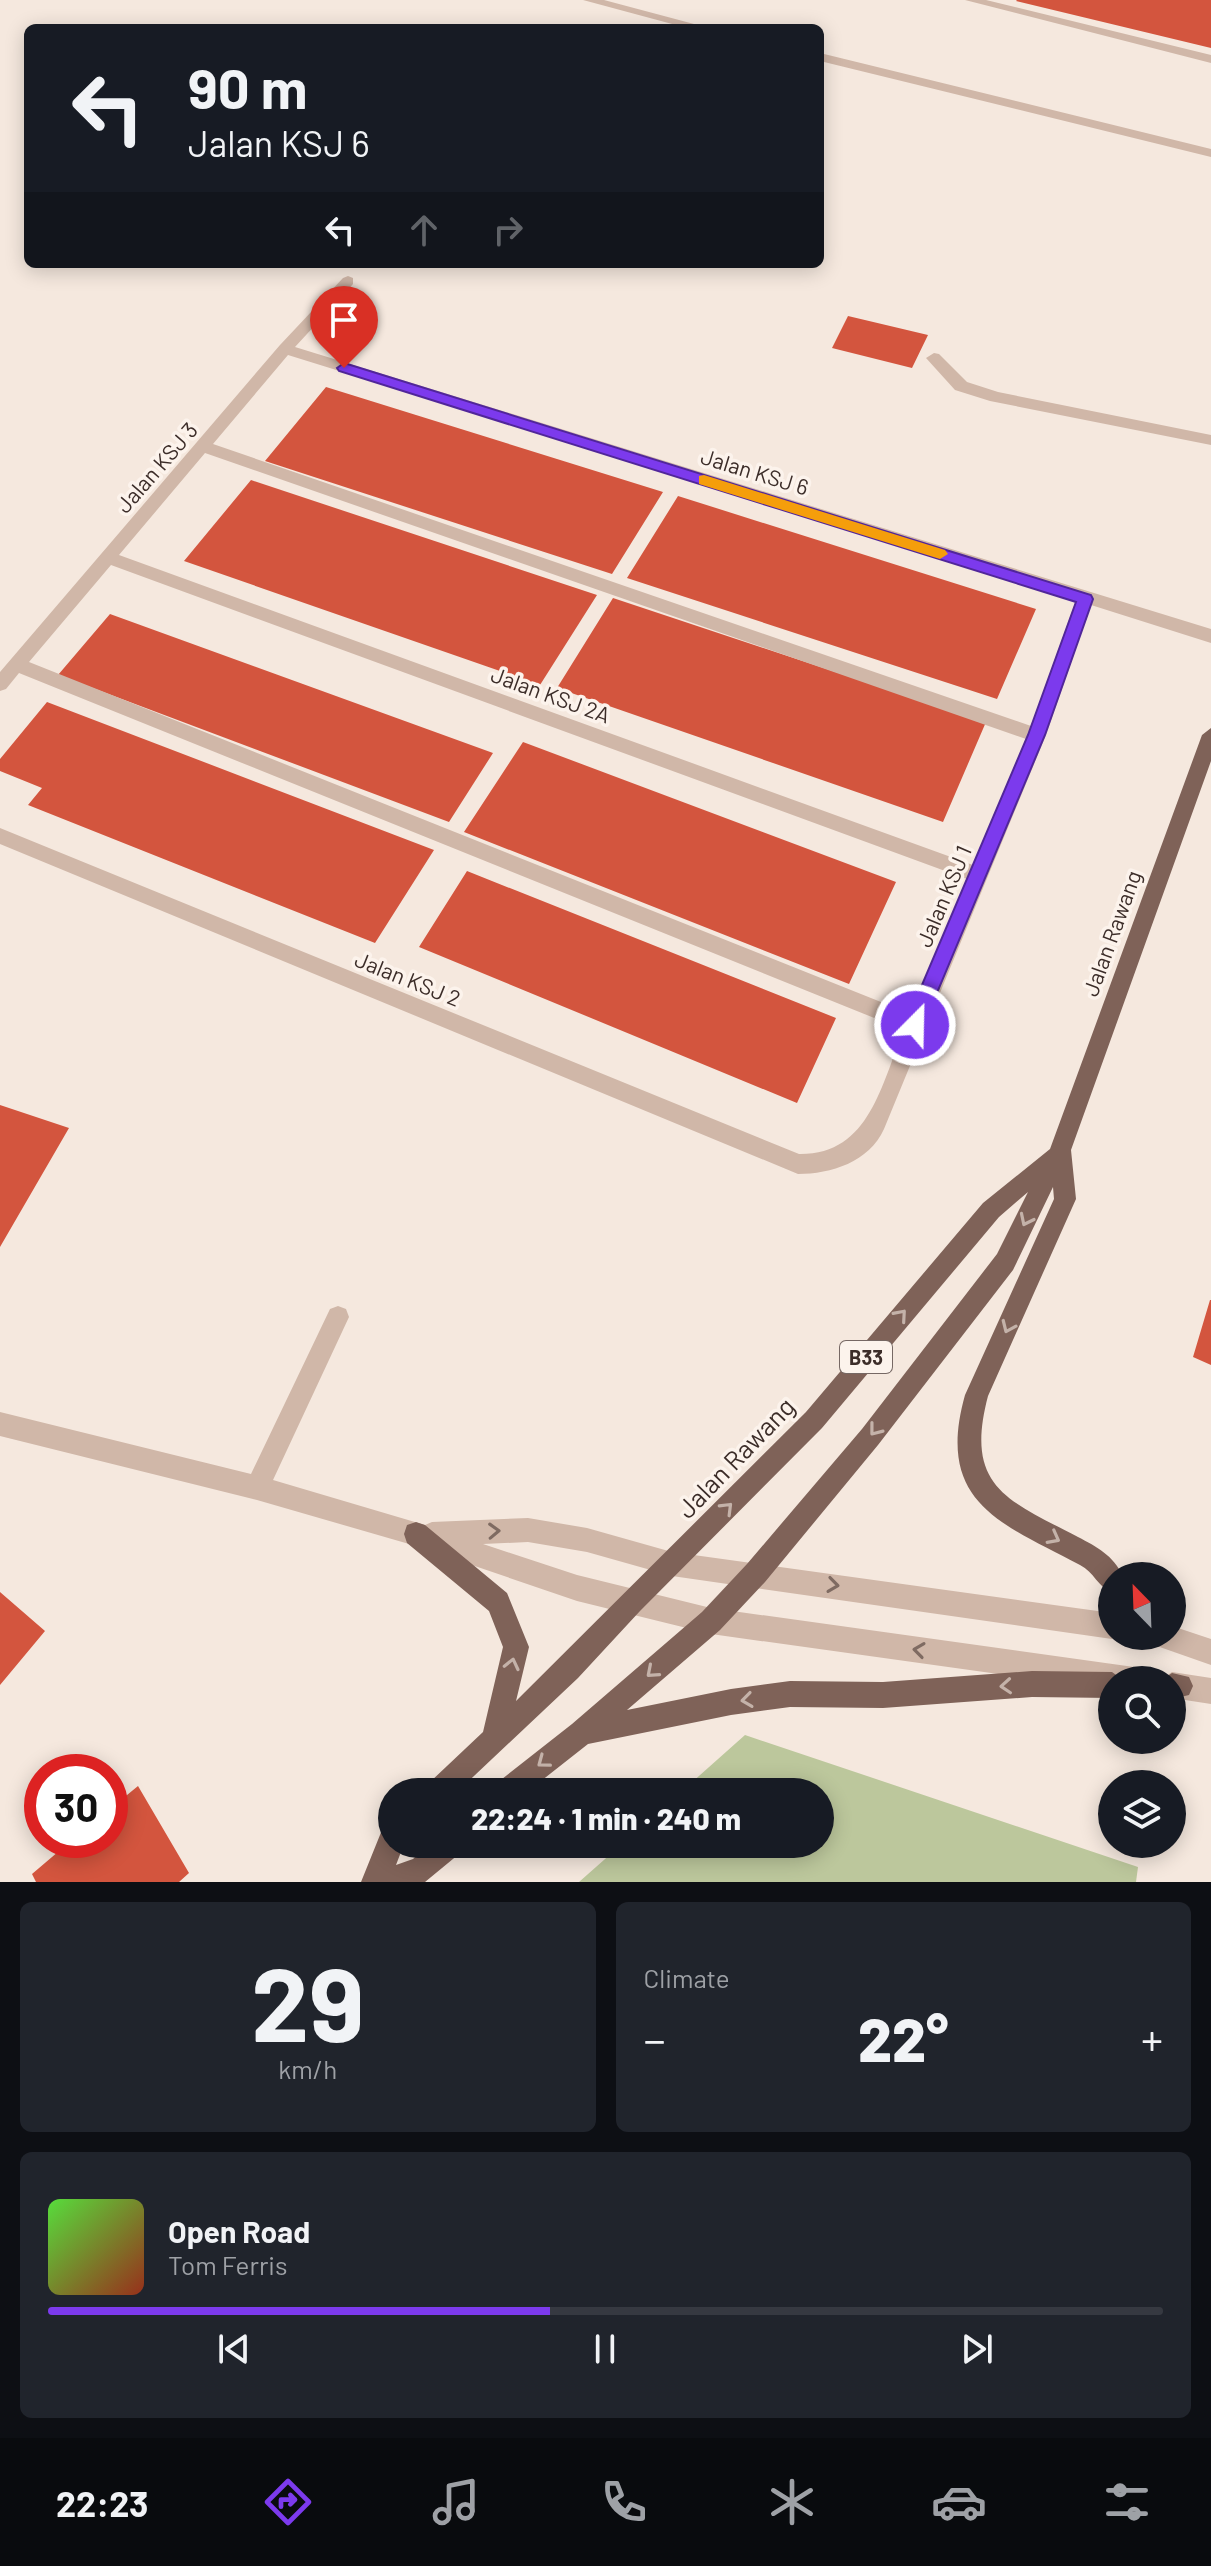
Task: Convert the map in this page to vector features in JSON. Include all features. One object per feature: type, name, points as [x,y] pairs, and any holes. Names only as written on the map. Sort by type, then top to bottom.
[{"type":"main road","name":"Jalan Rawang","points":[[524,1778],[711,1621],[756,1573],[870,1437],[1005,1262],[1060,1150],[1090,1074],[1211,735]]},
{"type":"main road","name":"Jalan Rawang","points":[[453,1778],[569,1669],[631,1602],[814,1420],[991,1210],[1060,1150]]},
{"type":"main road","points":[[1060,1150],[1065,1199],[977,1395],[968,1428],[970,1459],[982,1489],[1004,1512],[1099,1562]]},
{"type":"main road","points":[[416,1534],[498,1602],[516,1647],[494,1740]]},
{"type":"main road","points":[[581,1733],[731,1702],[790,1694],[883,1695],[1032,1684],[1098,1685]]},
{"type":"main road","points":[[375,1882],[385,1858]]},
{"type":"main road","points":[[384,1882],[421,1870],[434,1858]]},
{"type":"street","points":[[589,0],[687,24]]},
{"type":"street","points":[[971,0],[1211,59]]},
{"type":"street","points":[[824,58],[1211,153]]},
{"type":"street","name":"Jalan KSJ 3","points":[[0,684],[285,349],[348,281]]},
{"type":"street","name":"Jalan KSJ 6","points":[[285,349],[1211,636]]},
{"type":"street","points":[[934,358],[961,386],[996,397],[1211,440]]},
{"type":"street","points":[[202,446],[1037,735]]},
{"type":"street","name":"Jalan KSJ 2A","points":[[107,557],[978,875]]},
{"type":"street","name":"Jalan KSJ 1","points":[[798,1164],[820,1165],[860,1146],[873,1129],[1037,735],[1085,599]]},
{"type":"street","points":[[17,665],[915,1025]]},
{"type":"street","name":"Jalan KSJ 2","points":[[0,836],[798,1164]]},
{"type":"street","points":[[257,1488],[338,1317]]},
{"type":"street","points":[[0,1424],[257,1488],[416,1534],[577,1588],[711,1621],[1098,1675]]},
{"type":"street","points":[[416,1534],[528,1530],[587,1540],[672,1564],[756,1573],[1098,1624]]},
{"type":"street","points":[[1186,1644],[1211,1652]]},
{"type":"street","points":[[1186,1688],[1211,1691]]},
{"type":"green space","points":[[745,1735],[1098,1854],[1098,1858],[1111,1858],[1138,1867],[1136,1882],[579,1882],[606,1858],[834,1858],[834,1778],[697,1778]]},
{"type":"building","points":[[1211,0],[1211,48],[1016,1]]},
{"type":"building","points":[[848,316],[928,335],[912,368],[832,348]]},
{"type":"building","points":[[326,387],[663,492],[612,574],[265,461]]},
{"type":"building","points":[[251,480],[597,595],[540,685],[184,561]]},
{"type":"building","points":[[678,496],[1036,609],[997,699],[627,578]]},
{"type":"building","points":[[613,598],[986,722],[943,822],[557,688]]},
{"type":"building","points":[[110,614],[493,753],[449,822],[58,675]]},
{"type":"building","points":[[47,702],[434,850],[375,943],[28,805],[42,788],[0,771],[0,759]]},
{"type":"building","points":[[523,742],[896,882],[849,984],[464,832]]},
{"type":"building","points":[[467,871],[836,1018],[797,1103],[419,947]]},
{"type":"building","points":[[0,1105],[69,1128],[0,1247]]},
{"type":"building","points":[[1211,1300],[1211,1365],[1193,1357]]},
{"type":"building","points":[[0,1592],[45,1631],[0,1685]]},
{"type":"building","points":[[138,1786],[189,1873],[179,1882],[36,1882],[32,1874],[51,1858],[128,1858],[128,1794]]},
{"type":"slow traffic","points":[[704,480],[940,554]]},
{"type":"route","points":[[344,368],[1085,599],[1037,735],[915,1025]]}]
